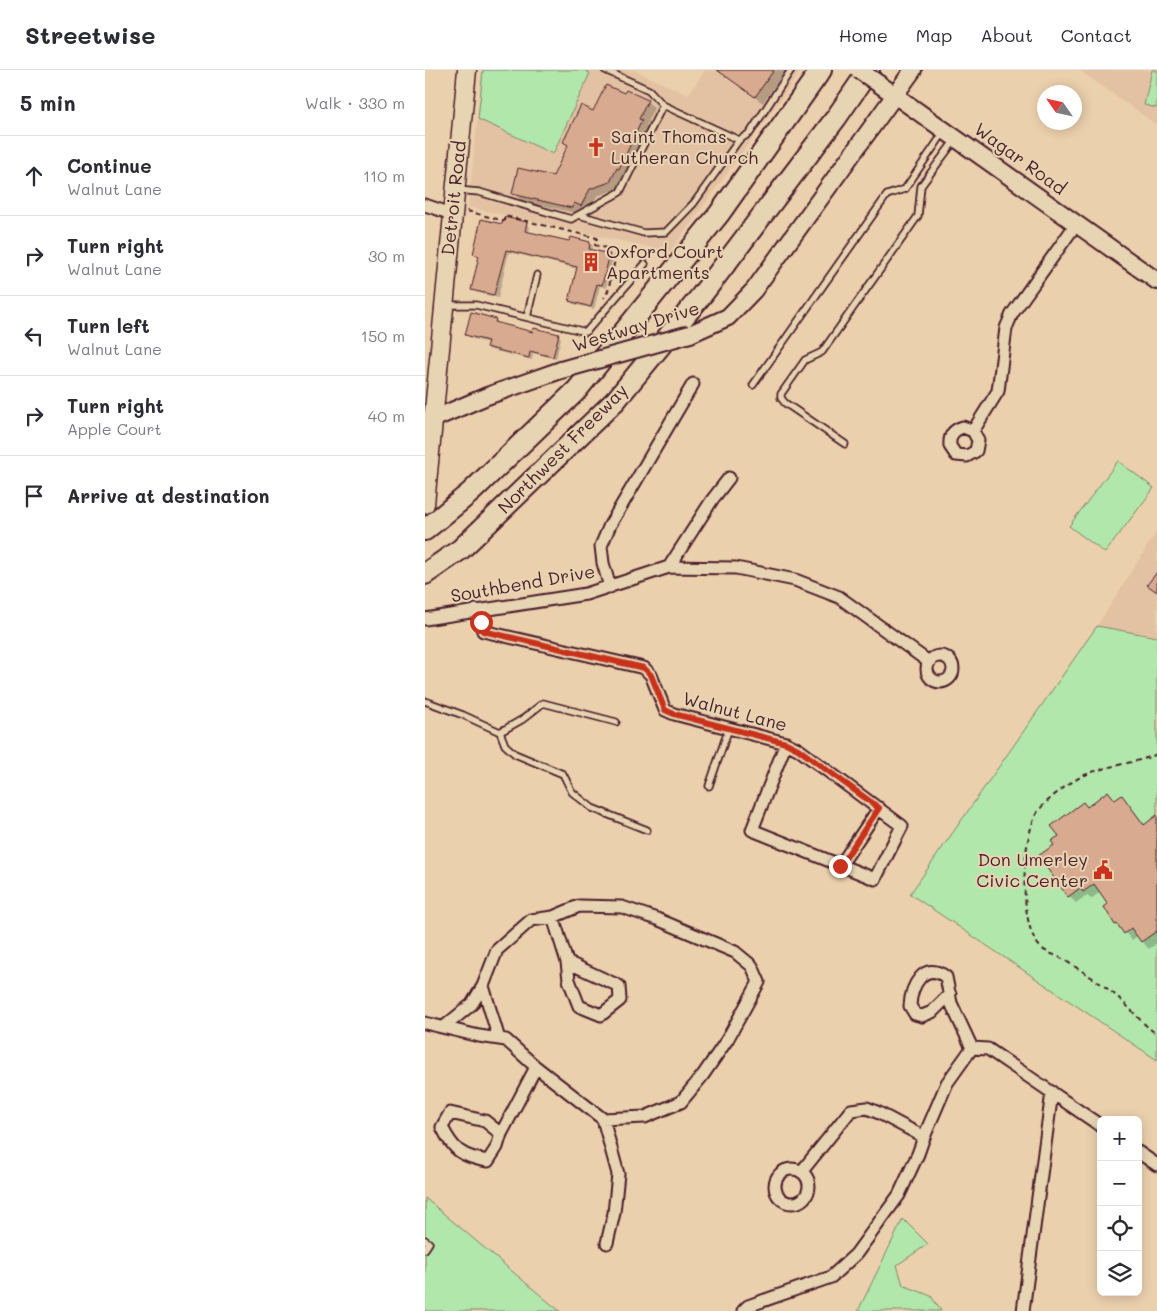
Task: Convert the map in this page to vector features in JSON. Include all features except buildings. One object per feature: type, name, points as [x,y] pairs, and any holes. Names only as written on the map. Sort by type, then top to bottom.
[{"type":"highway","name":"Northwest Freeway","points":[[425,530],[471,492],[577,390],[719,214],[821,70]]},
{"type":"highway","name":"Northwest Freeway","points":[[425,574],[461,549],[616,400],[701,296],[836,118],[874,77]]},
{"type":"main road","name":"Detroit Road","points":[[425,504],[429,421],[444,305],[460,212],[455,190],[467,70]]},
{"type":"main road","name":"Wagar Road","points":[[859,70],[874,77],[896,95],[1157,281]]},
{"type":"main road","name":"Westway Drive","points":[[429,421],[487,396],[561,370],[690,334],[728,317],[754,290],[913,70]]},
{"type":"street","points":[[425,205],[460,212]]},
{"type":"street","points":[[973,431],[997,391],[1006,328],[1012,314],[1076,224]]},
{"type":"street","points":[[610,587],[603,563],[601,546],[610,525],[693,384]]},
{"type":"street","points":[[669,567],[712,500],[729,478]]},
{"type":"street","name":"Southbend Drive","points":[[425,618],[586,594],[669,567],[736,568],[795,580],[839,597],[929,662]]},
{"type":"street","name":"Walnut Lane","points":[[476,610],[483,631],[644,668],[651,675],[665,710],[674,714],[786,743],[798,749],[902,826],[875,879],[752,830],[786,743]]},
{"type":"street","points":[[840,866],[879,808]]},
{"type":"street","points":[[445,1028],[472,1004],[483,986],[497,950],[531,920],[553,917],[579,906],[622,907],[657,919],[735,952],[752,966],[759,982],[727,1040],[703,1075],[681,1102],[645,1117],[603,1119]]},
{"type":"street","points":[[553,917],[567,962],[569,980],[579,1006],[601,1015],[620,1000],[619,986],[567,962]]},
{"type":"street","points":[[483,986],[499,1039]]},
{"type":"street","points":[[949,994],[951,1003],[972,1048]]},
{"type":"street","points":[[425,1023],[506,1040],[603,1119],[618,1174],[614,1213],[607,1243]]},
{"type":"street","points":[[972,1048],[988,1049],[1097,1123]]},
{"type":"street","points":[[743,1311],[748,1306],[831,1277],[856,1254],[899,1195],[919,1154],[924,1137],[947,1083],[972,1048]]},
{"type":"street","points":[[501,1134],[485,1120],[450,1113],[441,1127],[449,1143],[469,1158],[488,1161],[497,1147],[501,1134],[536,1066]]},
{"type":"street","points":[[1023,1311],[1052,1092]]},
{"type":"street","points":[[802,1171],[851,1110],[867,1108],[924,1137]]},
{"type":"street","points":[[1142,1155],[1157,1165]]},
{"type":"lane","points":[[605,70],[649,90],[663,105],[739,140]]},
{"type":"lane","points":[[579,215],[644,233],[666,232],[694,203],[739,140],[750,133],[791,70]]},
{"type":"lane","points":[[455,190],[479,192],[571,219],[620,192],[663,105]]},
{"type":"lane","points":[[753,385],[887,195],[905,189],[951,134]]},
{"type":"lane","points":[[845,444],[785,402],[781,398],[781,394],[805,360],[822,352],[918,216],[921,186],[951,134]]},
{"type":"lane","points":[[444,305],[476,305],[586,332],[645,264]]},
{"type":"lane","points":[[527,317],[537,275]]},
{"type":"lane","points":[[425,701],[463,715],[499,732],[505,745],[515,754],[563,774],[572,792],[592,808],[647,830]]},
{"type":"lane","points":[[499,732],[523,718],[543,703],[616,722]]},
{"type":"lane","points":[[709,786],[729,728]]},
{"type":"lane","points":[[425,1240],[429,1243],[425,1249]]},
{"type":"path","points":[[460,212],[504,221],[505,216],[597,238],[595,245],[617,251],[608,291],[597,312],[599,316]]},
{"type":"path","points":[[1157,754],[1078,779],[1039,810],[1030,829],[1023,883],[1031,932],[1037,944],[1047,953],[1081,970],[1123,1001],[1140,1022],[1157,1034]]},
{"type":"shaded area","points":[[483,70],[634,70],[688,95],[705,70],[802,70],[670,252],[468,207]]},
{"type":"shaded area","points":[[1079,70],[1157,70],[1157,125]]},
{"type":"shaded area","points":[[1157,531],[1157,637],[1097,626]]},
{"type":"green space","points":[[483,70],[584,70],[590,73],[553,154],[478,119]]},
{"type":"green space","points":[[1152,70],[1157,70],[1157,108],[1144,105]]},
{"type":"green space","points":[[1118,461],[1154,488],[1105,553],[1069,526]]},
{"type":"green space","points":[[1097,626],[1157,637],[1157,1060],[910,894]]},
{"type":"green space","points":[[425,1198],[551,1304],[560,1311],[425,1311]]},
{"type":"green space","points":[[903,1219],[928,1244],[897,1265],[903,1285],[931,1296],[941,1311],[858,1311]]},
{"type":"place","name":"Saint Thomas Lutheran Church","points":[[596,147]]},
{"type":"place","name":"Oxford Court Apartments","points":[[591,262]]},
{"type":"place","name":"Don Umerley Civic Center","points":[[1103,870]]},
{"type":"route","points":[[481,622],[483,631],[644,668],[651,675],[665,710],[786,743],[798,749],[879,808],[840,866]]}]
